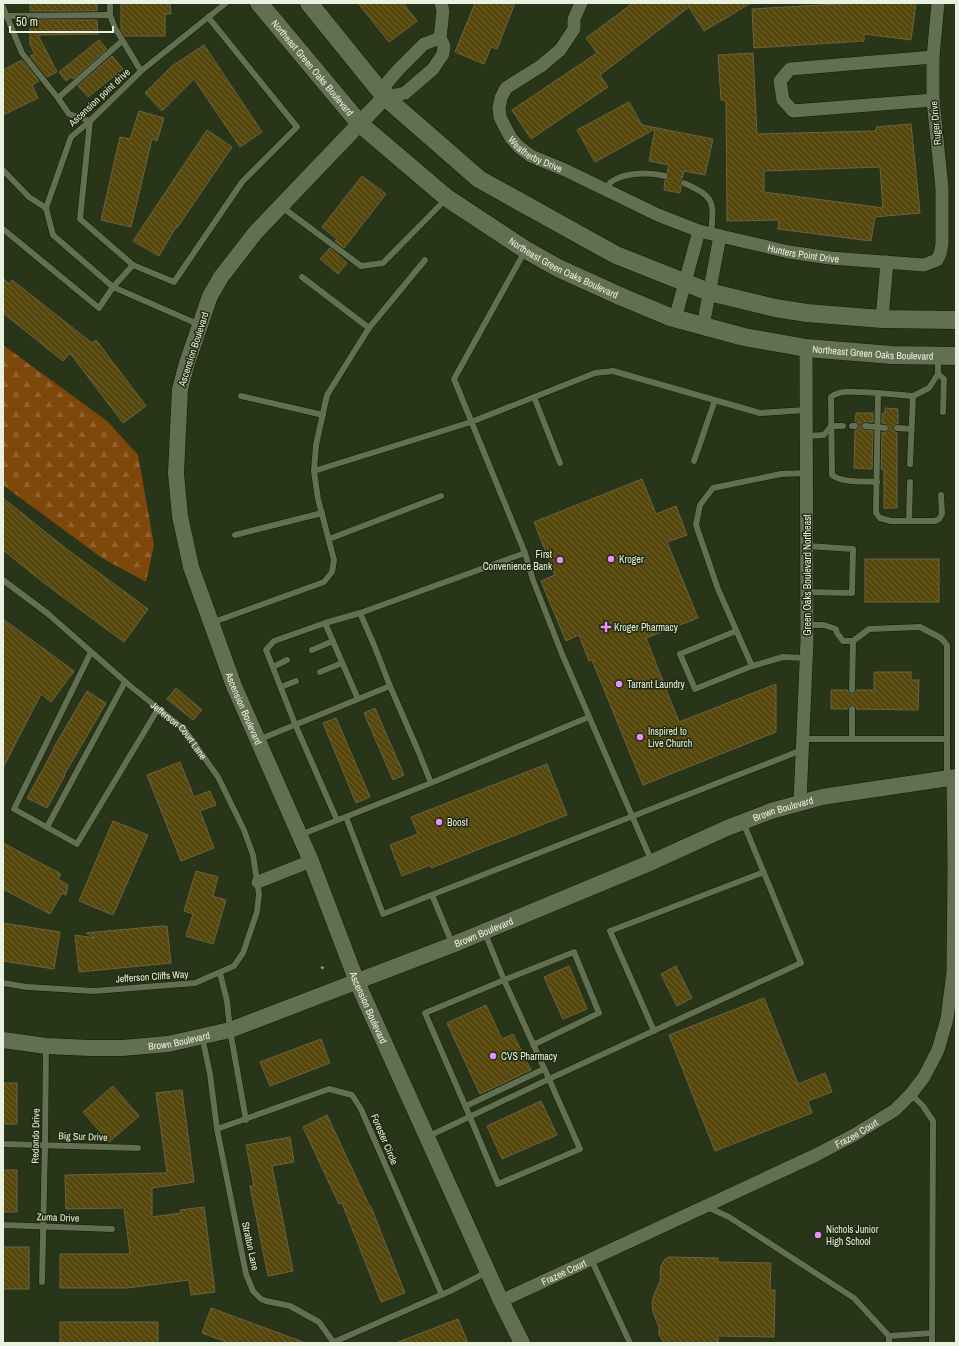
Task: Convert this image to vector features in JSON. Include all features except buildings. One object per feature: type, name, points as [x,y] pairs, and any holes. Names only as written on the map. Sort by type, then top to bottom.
[{"type":"main road","name":"Northeast Green Oaks Boulevard","points":[[259,3],[360,124],[447,198],[526,250],[558,268],[622,297],[675,318],[744,337],[806,348],[892,355],[956,356]]},
{"type":"main road","points":[[309,3],[385,97],[479,179],[616,256],[709,292],[775,308],[807,313],[882,319],[956,320]]},
{"type":"street","points":[[440,38],[424,44],[398,70],[386,84],[385,97],[405,93],[433,69],[443,54],[444,46],[440,38],[442,11],[441,3]]},
{"type":"street","name":"Weatherby Drive","points":[[581,3],[574,19],[574,29],[560,50],[541,66],[506,88],[498,108],[500,117],[511,138],[531,156],[565,170],[658,215],[710,234]]},
{"type":"street","name":"Ruger Drive","points":[[938,3],[932,57],[933,100],[942,188],[942,244]]},
{"type":"street","points":[[932,57],[790,69],[780,81],[783,100],[793,111],[933,100]]},
{"type":"street","name":"Ascension Boulevard","points":[[385,97],[256,232],[221,278],[210,296],[180,389],[176,473],[180,516],[191,567],[234,686],[311,861],[357,982],[501,1301],[522,1343]]},
{"type":"street","points":[[675,318],[685,282],[710,234]]},
{"type":"street","points":[[703,326],[709,292],[710,234]]},
{"type":"street","name":"Hunters Point Drive","points":[[710,234],[789,252],[830,258],[924,265],[937,260],[942,244]]},
{"type":"street","points":[[882,319],[887,262]]},
{"type":"street","name":"Green Oaks Boulevard Northeast","points":[[800,802],[807,625],[806,348]]},
{"type":"street","name":"Brown Boulevard","points":[[3,1040],[46,1046],[122,1048],[168,1044],[230,1030],[452,945],[652,862],[743,821],[771,811],[822,797],[952,778]]},
{"type":"street","name":"Frazee Court","points":[[501,1301],[816,1155],[854,1135],[895,1110],[911,1094],[924,1077],[938,1050],[947,1019],[953,972],[954,868],[952,778]]},
{"type":"street","points":[[258,882],[311,861]]},
{"type":"lane","points":[[110,3],[110,15],[114,28],[141,71]]},
{"type":"lane","name":"Ascension point drive","points":[[46,208],[71,137],[90,121],[141,71],[226,3]]},
{"type":"lane","points":[[3,7],[22,52],[69,114],[90,121],[80,220],[133,265],[174,282],[242,182],[297,128],[208,17]]},
{"type":"lane","points":[[6,16],[110,15]]},
{"type":"lane","points":[[58,98],[122,41]]},
{"type":"lane","points":[[3,170],[29,197],[46,208],[53,235],[113,287],[200,325]]},
{"type":"lane","points":[[605,190],[611,182],[623,177],[639,174],[656,174],[665,176]]},
{"type":"lane","points":[[684,182],[700,190],[710,200],[713,212],[710,234]]},
{"type":"lane","points":[[281,206],[361,266],[383,263],[447,198]]},
{"type":"lane","points":[[3,228],[99,308],[113,287],[133,265]]},
{"type":"lane","points":[[526,250],[454,379],[525,553],[533,580],[562,654],[652,862]]},
{"type":"lane","points":[[211,623],[324,582],[332,572],[334,560],[318,500],[314,471],[316,445],[327,395],[368,328],[425,260]]},
{"type":"lane","points":[[302,277],[368,328]]},
{"type":"lane","points":[[876,482],[842,480],[835,478],[832,475],[831,397],[841,392],[913,396],[929,388],[938,374],[938,355]]},
{"type":"lane","points":[[314,471],[471,422],[595,373],[613,371],[760,413],[806,410]]},
{"type":"lane","points":[[938,374],[944,379],[943,412]]},
{"type":"lane","points":[[878,393],[876,513],[880,518],[891,521],[935,521],[940,519],[942,514],[941,495]]},
{"type":"lane","points":[[241,396],[323,415]]},
{"type":"lane","points":[[910,464],[913,396]]},
{"type":"lane","points":[[534,397],[560,462]]},
{"type":"lane","points":[[694,461],[714,400]]},
{"type":"lane","points":[[831,426],[843,426]]},
{"type":"lane","points":[[807,436],[824,435],[831,426]]},
{"type":"lane","points":[[864,426],[885,428]]},
{"type":"lane","points":[[897,428],[911,429]]},
{"type":"lane","points":[[752,666],[718,589],[696,525],[700,504],[713,488],[781,474],[806,473]]},
{"type":"lane","points":[[910,482],[910,521]]},
{"type":"lane","points":[[329,539],[441,496]]},
{"type":"lane","points":[[235,535],[322,514]]},
{"type":"lane","points":[[807,546],[853,549],[852,593],[807,592]]},
{"type":"lane","points":[[337,820],[295,724],[266,650],[274,640],[360,613],[525,553]]},
{"type":"lane","name":"Jefferson Court Lane","points":[[3,580],[47,613],[125,682],[184,729],[218,777],[244,830],[253,855],[258,882]]},
{"type":"lane","points":[[360,613],[420,753],[431,783]]},
{"type":"lane","points":[[325,623],[358,699]]},
{"type":"lane","points":[[807,625],[824,625],[836,629],[843,640],[853,641],[869,629],[920,627],[941,638],[947,645],[947,739],[952,778]]},
{"type":"lane","points":[[736,631],[680,654],[695,689],[752,666],[783,657],[806,658]]},
{"type":"lane","points":[[312,650],[333,641]]},
{"type":"lane","points":[[852,690],[853,641]]},
{"type":"lane","points":[[92,652],[14,809],[77,844],[158,709]]},
{"type":"lane","points":[[273,667],[287,660]]},
{"type":"lane","points":[[320,672],[342,663]]},
{"type":"lane","points":[[281,687],[296,681]]},
{"type":"lane","points":[[47,827],[125,682]]},
{"type":"lane","points":[[258,740],[390,686]]},
{"type":"lane","points":[[852,709],[852,739]]},
{"type":"lane","points":[[300,835],[431,783],[589,717]]},
{"type":"lane","points":[[346,817],[384,914],[632,816],[802,744],[852,739],[947,739]]},
{"type":"lane","points":[[427,1137],[801,963],[743,821]]},
{"type":"lane","points":[[654,1031],[610,931],[764,872]]},
{"type":"lane","name":"Jefferson Cliffs Way","points":[[3,983],[27,987],[94,991],[195,983],[234,966],[243,953],[257,912],[260,894],[258,882]]},
{"type":"lane","points":[[432,895],[452,945]]},
{"type":"lane","points":[[484,931],[504,980],[533,1045],[549,1079],[580,1149],[498,1184],[425,1013],[504,980],[574,952],[600,1013],[533,1045]]},
{"type":"lane","points":[[217,1129],[246,1120],[230,1030],[227,1001],[220,973]]},
{"type":"lane","name":"Stratton Lane","points":[[202,1036],[210,1074],[217,1129],[246,1274],[254,1291],[261,1299],[290,1306],[319,1322],[334,1342]]},
{"type":"lane","name":"Redondo Drive","points":[[42,1282],[46,1046]]},
{"type":"lane","points":[[466,1106],[544,1069]]},
{"type":"lane","name":"Forester Circle","points":[[246,1120],[329,1089],[352,1095],[361,1109],[442,1295]]},
{"type":"lane","points":[[911,1094],[923,1106],[933,1121],[932,1343]]},
{"type":"lane","name":"Big Sur Drive","points":[[3,1144],[138,1148]]},
{"type":"lane","points":[[705,1206],[729,1218],[854,1298],[889,1340],[932,1333]]},
{"type":"lane","name":"Zuma Drive","points":[[3,1225],[112,1229]]},
{"type":"lane","points":[[591,1260],[630,1343]]},
{"type":"lane","points":[[334,1342],[442,1295],[488,1272]]},
{"type":"path","points":[[321,967],[325,969]]},
{"type":"green space","points":[[3,345],[107,421],[138,455],[154,545],[146,582],[102,558],[3,485]]},
{"type":"place","name":"Kroger","points":[[611,559]]},
{"type":"place","name":"First Convenience Bank","points":[[560,560]]},
{"type":"place","name":"Kroger Pharmacy","points":[[606,627]]},
{"type":"place","name":"Tarrant Laundry","points":[[619,684]]},
{"type":"place","name":"Inspired to Live Church","points":[[640,737]]},
{"type":"place","name":"Boost","points":[[439,822]]},
{"type":"place","name":"CVS Pharmacy","points":[[493,1056]]},
{"type":"place","name":"Nichols Junior High School","points":[[818,1235]]}]
